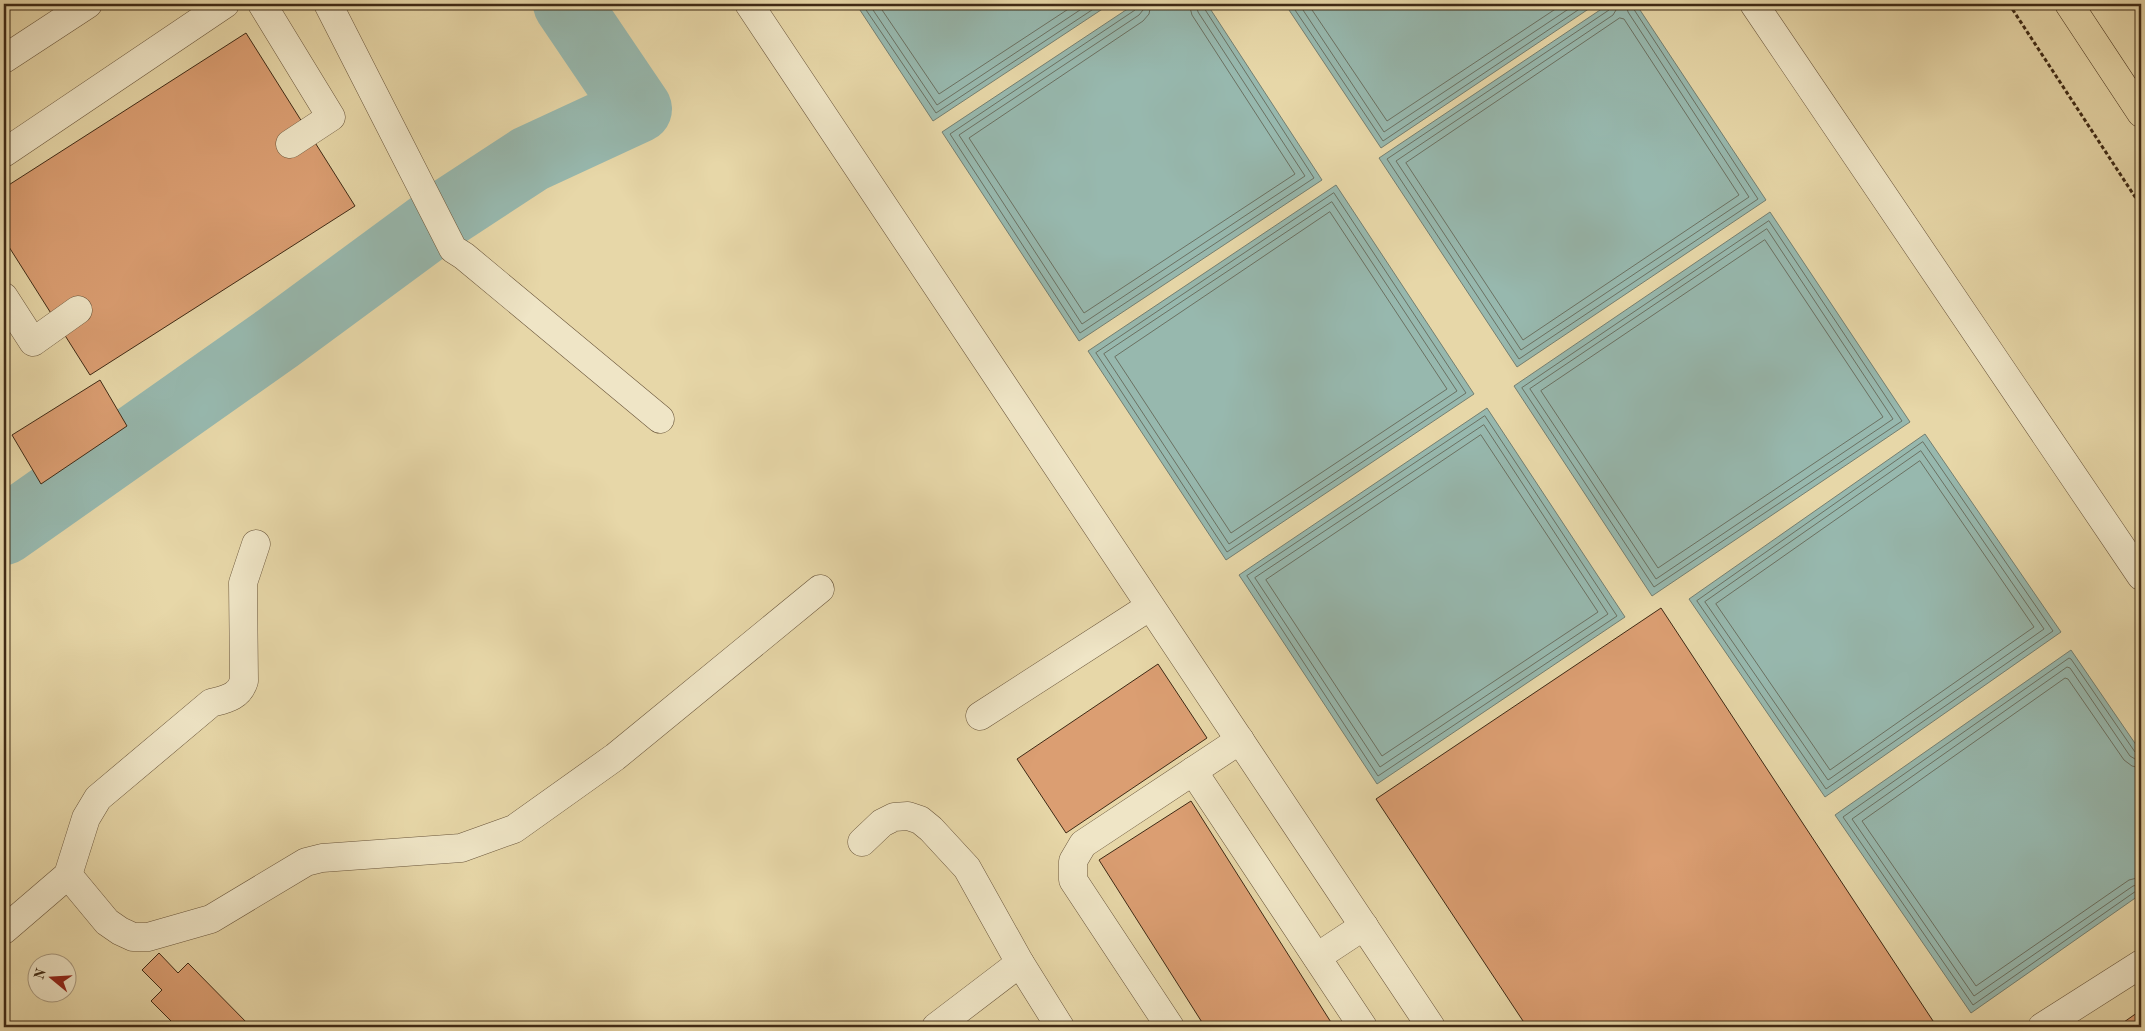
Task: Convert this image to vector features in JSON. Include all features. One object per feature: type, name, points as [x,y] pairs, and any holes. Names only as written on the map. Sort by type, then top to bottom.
[{"type":"highway","points":[[2069,4],[2141,113]]},
{"type":"street","points":[[4,59],[88,4]]},
{"type":"street","points":[[4,153],[225,4]]},
{"type":"street","points":[[262,4],[331,117],[290,144]]},
{"type":"street","points":[[328,4],[452,248],[472,262],[660,419]]},
{"type":"street","points":[[749,4],[1149,607],[1431,1027]]},
{"type":"street","points":[[1754,4],[2141,576]]},
{"type":"street","points":[[4,297],[33,342],[78,310]]},
{"type":"street","points":[[4,930],[68,875],[86,818],[98,798],[211,704],[241,691],[244,681],[243,583],[256,544]]},
{"type":"street","points":[[68,875],[107,922],[133,937],[148,937],[211,919],[306,862],[322,858],[461,848],[514,829],[615,757],[820,589]]},
{"type":"street","points":[[980,716],[1149,607]]},
{"type":"street","points":[[1170,1027],[1073,880],[1073,861],[1083,844],[1240,740]]},
{"type":"street","points":[[1193,772],[1363,1027]]},
{"type":"street","points":[[862,842],[882,823],[894,817],[908,816],[920,820],[967,868],[1020,963],[1060,1027]]},
{"type":"street","points":[[1316,957],[1364,926]]},
{"type":"street","points":[[936,1027],[1020,963]]},
{"type":"street","points":[[2042,1027],[2141,964]]},
{"type":"path","points":[[2009,4],[2141,206]]},
{"type":"water","points":[[856,4],[1110,4],[933,121]]},
{"type":"water","points":[[1135,4],[1207,4],[1322,180],[1079,341],[942,132]]},
{"type":"water","points":[[1285,4],[1596,4],[1381,148]]},
{"type":"water","points":[[1609,4],[1636,4],[1766,200],[1517,367],[1379,158]]},
{"type":"water","points":[[1336,185],[1474,394],[1226,560],[1088,351]]},
{"type":"water","points":[[1770,212],[1910,422],[1652,596],[1514,386]]},
{"type":"water","points":[[1487,408],[1625,617],[1377,784],[1239,575]]},
{"type":"water","points":[[1925,434],[2061,632],[1825,797],[1689,599]]},
{"type":"water","points":[[2071,650],[2141,752],[2141,894],[1971,1013],[1835,815]]},
{"type":"building","points":[[246,33],[355,206],[90,375],[4,239],[4,188]]},
{"type":"building","points":[[100,380],[127,426],[41,484],[12,435]]},
{"type":"building","points":[[1661,608],[1937,1027],[1527,1027],[1376,799]]},
{"type":"building","points":[[1158,664],[1207,738],[1066,833],[1017,759]]},
{"type":"building","points":[[1191,801],[1334,1027],[1205,1027],[1099,860]]},
{"type":"building","points":[[159,953],[178,973],[188,963],[251,1027],[177,1027],[151,1001],[162,990],[142,970]]},
{"type":"building","points":[[2141,1010],[2141,1027],[2117,1027]]},
{"type":"waterway","points":[[4,531],[278,338],[449,212],[530,159],[638,109],[567,4]]}]
